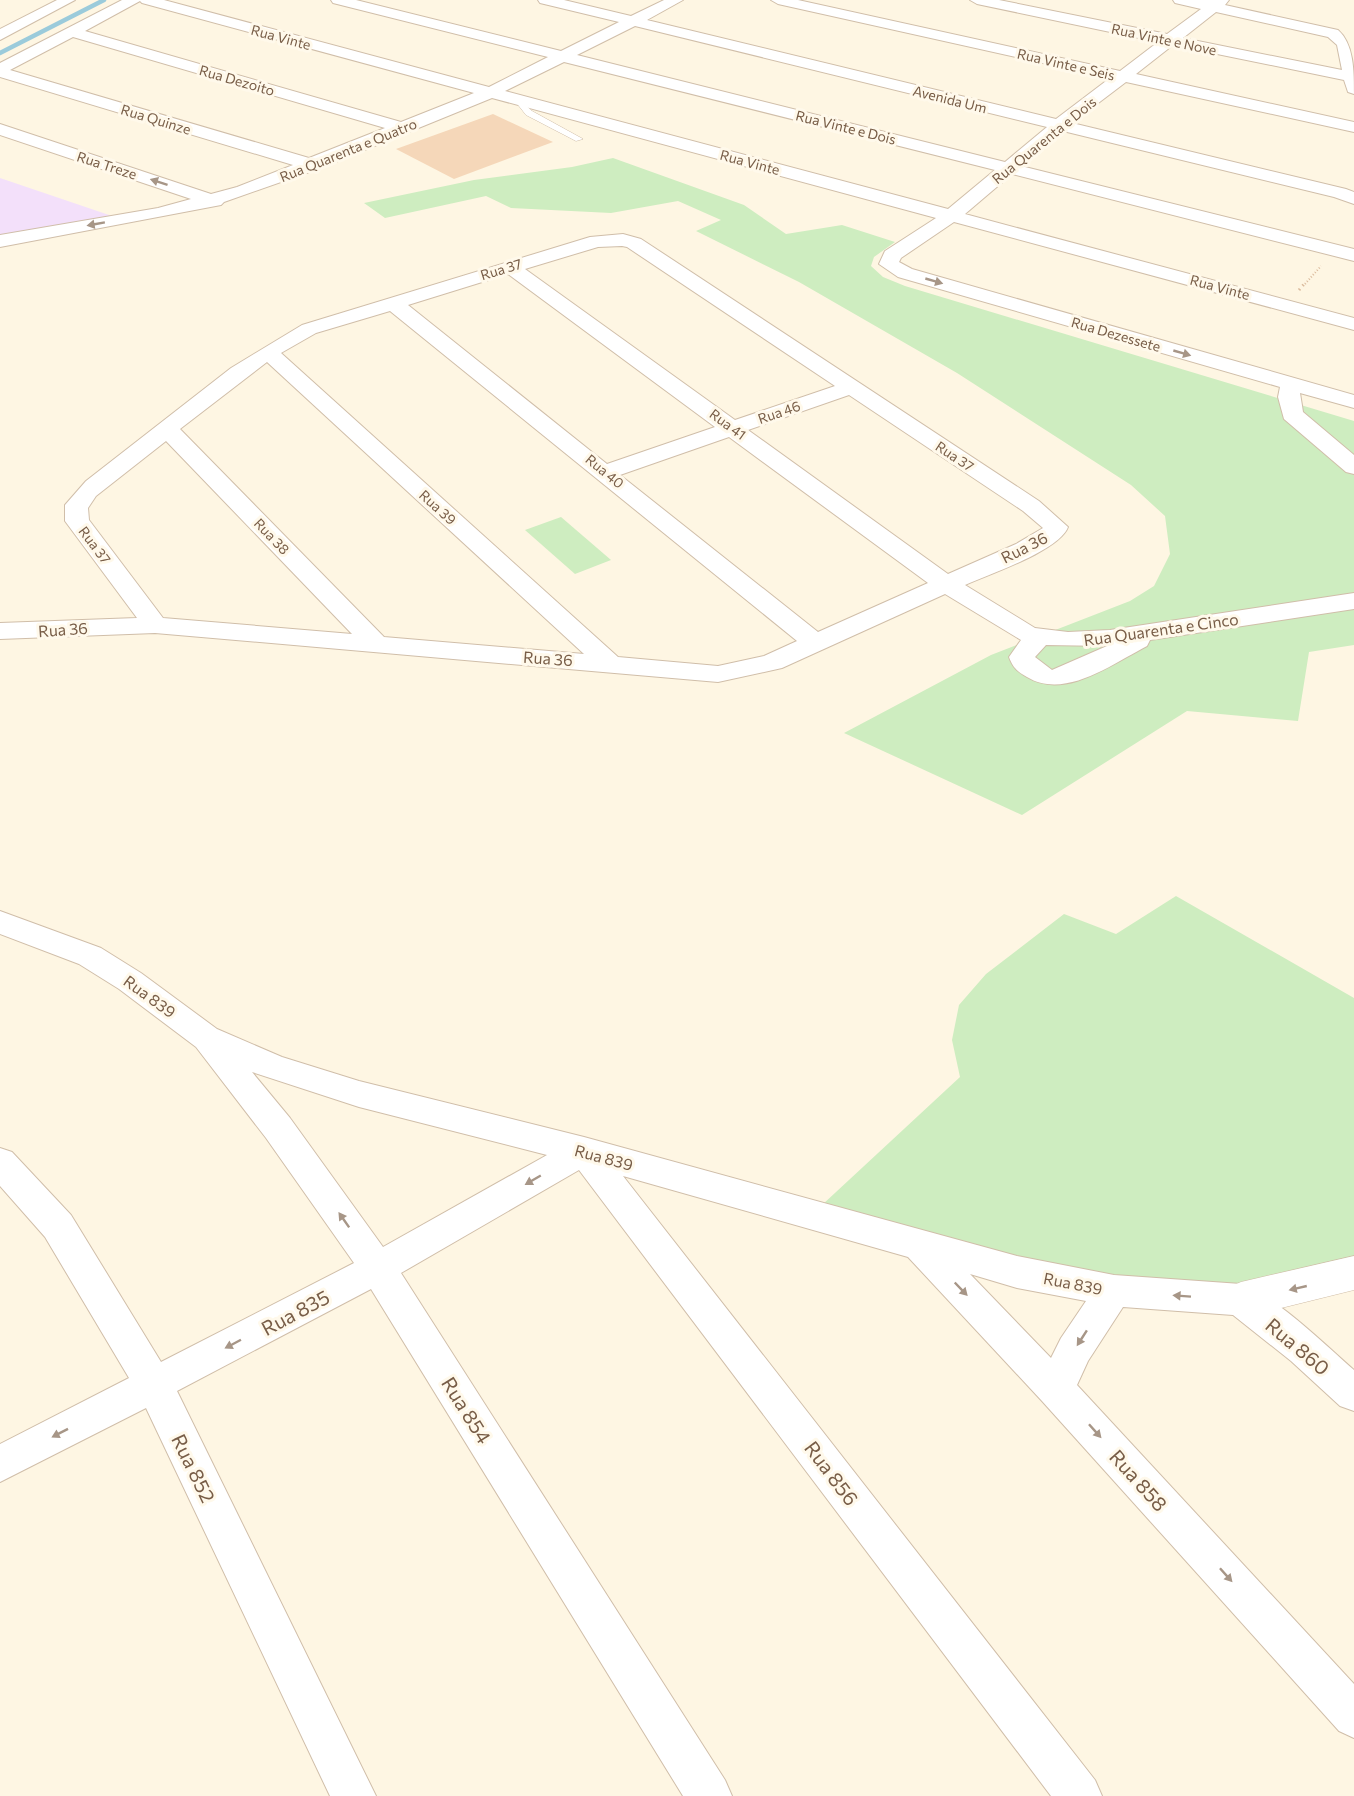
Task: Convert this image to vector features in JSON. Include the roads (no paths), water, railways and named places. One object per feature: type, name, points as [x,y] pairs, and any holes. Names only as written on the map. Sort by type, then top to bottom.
[{"type":"street","points":[[3,32],[68,0]]},
{"type":"street","points":[[0,71],[133,0]]},
{"type":"street","name":"Rua Vinte","points":[[147,0],[1354,324]]},
{"type":"street","name":"Rua Vinte e Dois","points":[[338,0],[1345,253]]},
{"type":"street","name":"Avenida Um","points":[[545,0],[639,18],[1065,121],[1340,193],[1354,199]]},
{"type":"street","name":"Avenida Um","points":[[583,0],[639,18]]},
{"type":"street","name":"Rua Quarenta e Quatro","points":[[0,241],[215,201],[312,165],[489,93],[676,0]]},
{"type":"street","name":"Rua Vinte e Seis","points":[[778,0],[1354,127]]},
{"type":"street","name":"Rua Vinte e Nove","points":[[977,0],[1353,83]]},
{"type":"street","points":[[1180,0],[1218,3],[1327,31],[1342,39],[1353,83]]},
{"type":"street","name":"Rua Quarenta e Dois","points":[[892,255],[953,215],[1065,121],[1125,77],[1218,3]]},
{"type":"street","name":"Rua Dezoito","points":[[73,32],[402,128]]},
{"type":"street","name":"Rua Quinze","points":[[0,71],[312,165]]},
{"type":"street","name":"Avenida Um","points":[[1065,121],[1354,184]]},
{"type":"street","name":"Rua Treze","points":[[0,129],[215,201]]},
{"type":"street","name":"Rua 37","points":[[155,625],[77,521],[75,511],[78,502],[94,488],[268,352],[309,329],[597,241],[623,240],[634,243],[1053,522]]},
{"type":"street","name":"Rua Dezessete","points":[[892,255],[889,264],[905,273],[1354,402]]},
{"type":"street","name":"Rua 41","points":[[510,267],[734,428],[945,584]]},
{"type":"street","name":"Rua 40","points":[[393,303],[606,472],[815,643]]},
{"type":"street","name":"Rua 39","points":[[268,352],[608,662]]},
{"type":"street","points":[[1291,384],[1289,397],[1292,414],[1354,467]]},
{"type":"street","name":"Rua 46","points":[[606,472],[850,387]]},
{"type":"street","name":"Rua 38","points":[[167,429],[376,644]]},
{"type":"street","name":"Rua 36","points":[[0,631],[155,625],[608,662],[718,674],[745,670],[773,662],[815,643],[1046,538],[1054,532],[1056,526],[1053,522]]},
{"type":"street","name":"Rua Quarenta e Cinco","points":[[945,584],[1003,620],[1040,638],[1071,641],[1110,638],[1162,628],[1354,601]]},
{"type":"street","points":[[1040,638],[1026,649],[1022,657],[1024,665],[1047,678],[1061,678],[1162,628]]},
{"type":"street","name":"Rua 839","points":[[0,922],[90,956],[130,981],[206,1038],[290,1072],[359,1094],[584,1151],[1017,1272],[1114,1291],[1241,1300]]},
{"type":"street","name":"Rua 854","points":[[206,1038],[278,1128],[378,1268],[709,1796]]},
{"type":"street","points":[[278,1128],[280,1096],[290,1072]]},
{"type":"street","name":"Rua 835","points":[[0,1464],[378,1268],[584,1151]]},
{"type":"street","name":"Rua 856","points":[[584,1151],[1079,1796]]},
{"type":"street","name":"Rua 852","points":[[0,1162],[58,1226],[154,1386],[353,1796]]},
{"type":"street","name":"Rua 858","points":[[921,1246],[1056,1389],[1354,1716]]},
{"type":"street","points":[[1241,1300],[1354,1273]]},
{"type":"street","points":[[1056,1389],[1074,1350],[1114,1291]]},
{"type":"street","name":"Rua 860","points":[[1241,1300],[1304,1349],[1354,1395]]},
{"type":"lane","points":[[519,101],[529,113],[579,139]]},
{"type":"waterway","points":[[0,53],[104,0]]}]
